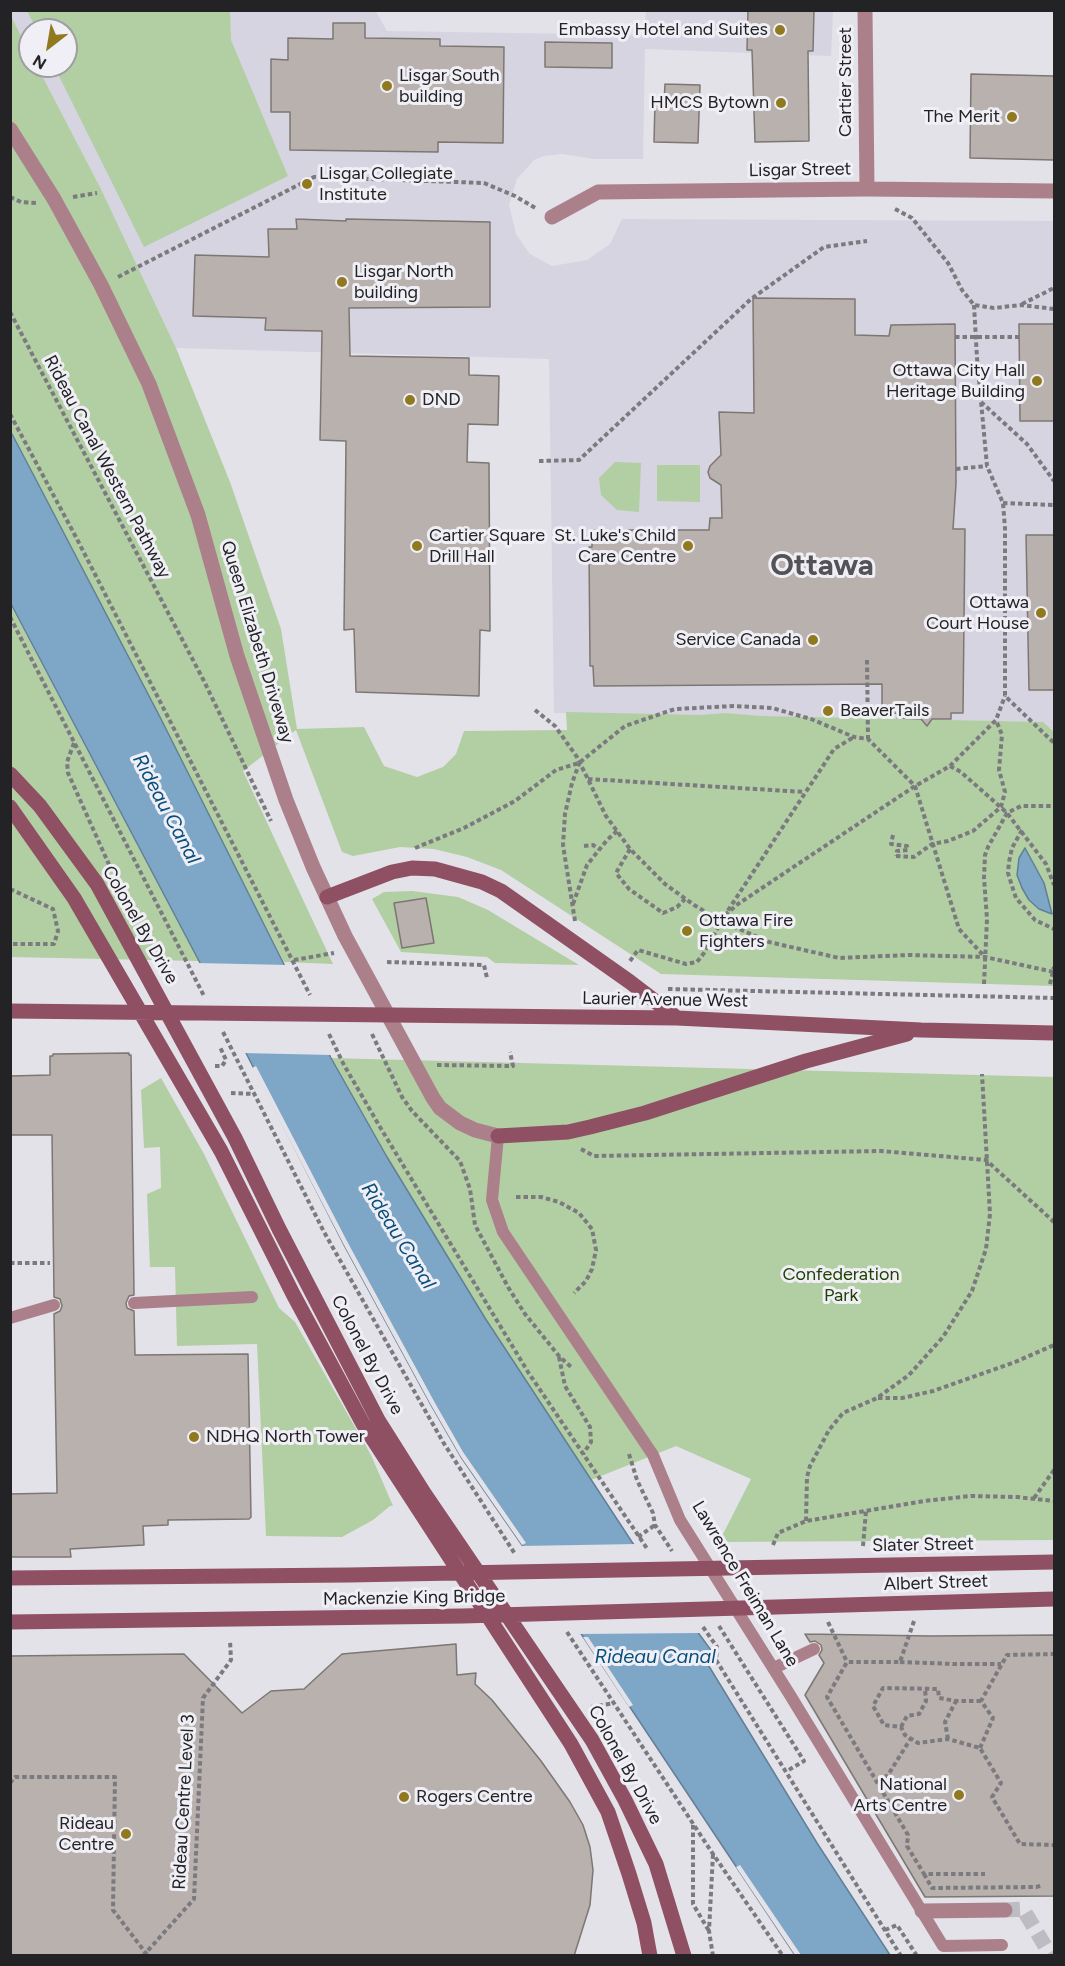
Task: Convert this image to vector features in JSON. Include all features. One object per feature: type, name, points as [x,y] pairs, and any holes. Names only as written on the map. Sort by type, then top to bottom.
[{"type":"main road","name":"Colonel By Drive","points":[[10,774],[40,806],[97,884],[235,1138],[378,1420],[424,1493],[592,1740],[625,1800],[656,1864],[684,1956]]},
{"type":"main road","name":"Colonel By Drive","points":[[10,807],[74,898],[221,1151],[293,1294],[363,1424],[571,1744],[608,1812],[644,1923],[650,1956]]},
{"type":"main road","points":[[327,897],[392,872],[412,868],[435,869],[459,875],[501,891],[677,1017]]},
{"type":"main road","name":"Laurier Avenue West","points":[[10,1011],[677,1017],[921,1030],[1054,1033]]},
{"type":"main road","points":[[498,1136],[568,1132],[645,1113],[806,1061],[921,1030]]},
{"type":"main road","name":"Slater Street","points":[[792,1566],[1054,1562]]},
{"type":"main road","name":"Mackenzie King Bridge","points":[[10,1578],[385,1575],[792,1566]]},
{"type":"main road","name":"Albert Street","points":[[819,1606],[1054,1599]]},
{"type":"main road","name":"Mackenzie King Bridge","points":[[10,1622],[463,1617],[819,1606]]},
{"type":"street","name":"Cartier Street","points":[[865,10],[867,189]]},
{"type":"street","name":"Queen Elizabeth Driveway","points":[[10,129],[54,200],[101,285],[145,375],[198,515],[237,656],[286,800],[327,897],[421,1080],[433,1098],[445,1112],[460,1123],[498,1136]]},
{"type":"street","name":"Lisgar Street","points":[[552,217],[598,192],[867,189],[1054,191]]},
{"type":"street","points":[[922,1911],[1005,1910]]},
{"type":"lane","name":"Lawrence Freiman Lane","points":[[498,1136],[492,1200],[504,1232],[653,1455],[680,1520],[774,1668],[943,1946],[1002,1945]]},
{"type":"lane","points":[[134,1303],[252,1298]]},
{"type":"lane","points":[[10,1318],[54,1305]]},
{"type":"lane","points":[[774,1668],[814,1648]]},
{"type":"path","points":[[101,285],[314,177],[484,183],[515,196],[552,217]]},
{"type":"path","points":[[725,915],[915,786],[950,766],[996,720],[1005,696],[1005,528],[1003,503],[987,466],[974,305],[962,290],[948,263],[912,218],[895,209]]},
{"type":"path","points":[[539,461],[579,460],[751,299],[824,247],[867,241]]},
{"type":"path","points":[[1021,305],[1054,288]]},
{"type":"path","points":[[974,305],[994,308],[1021,305],[1054,309]]},
{"type":"path","name":"Rideau Canal Western Pathway","points":[[10,312],[180,634]]},
{"type":"path","points":[[955,337],[1019,336]]},
{"type":"path","points":[[981,402],[1027,444],[1054,481]]},
{"type":"path","points":[[10,414],[78,541],[314,1002]]},
{"type":"path","points":[[956,469],[987,466]]},
{"type":"path","points":[[1003,503],[1054,506]]},
{"type":"path","points":[[10,617],[207,1000]]},
{"type":"path","points":[[867,660],[868,739]]},
{"type":"path","points":[[1005,696],[1054,743]]},
{"type":"path","points":[[406,852],[464,828],[515,801],[556,770],[579,763],[625,726],[675,710],[734,706],[772,708],[811,719],[854,737],[868,739],[915,786],[959,928],[985,957]]},
{"type":"path","points":[[535,710],[555,726],[579,763],[606,816],[630,849],[665,884],[721,921],[769,942],[839,958],[908,955],[985,957],[1054,971],[1050,984]]},
{"type":"path","points":[[893,835],[891,844],[908,846],[908,850],[897,851],[896,856],[914,857],[932,844],[973,831],[1001,807],[1005,792],[999,770],[1002,735],[996,720]]},
{"type":"path","points":[[630,961],[638,950],[686,964],[697,962],[721,921],[834,749],[854,737]]},
{"type":"path","points":[[576,925],[563,844],[572,783],[579,763]]},
{"type":"path","points":[[950,766],[961,772],[1001,807],[1022,830],[1046,864],[1054,885]]},
{"type":"path","points":[[588,779],[806,792]]},
{"type":"path","points":[[984,984],[987,919],[985,855],[992,836],[1007,813],[1021,806],[1054,806]]},
{"type":"path","points":[[1022,830],[1012,848],[1009,862],[1008,873],[1012,886],[1016,898],[1035,920],[1054,929]]},
{"type":"path","points":[[573,904],[587,865],[617,831]]},
{"type":"path","points":[[584,846],[593,845],[599,849]]},
{"type":"path","points":[[630,849],[616,873],[629,889],[663,913],[677,907],[685,898]]},
{"type":"path","points":[[10,889],[53,909],[58,931],[54,944],[10,944]]},
{"type":"path","points":[[294,960],[334,953]]},
{"type":"path","points":[[387,962],[484,964],[487,978]]},
{"type":"path","points":[[644,993],[674,988],[1054,999]]},
{"type":"path","points":[[223,1031],[336,1252],[443,1442],[516,1555]]},
{"type":"path","points":[[329,1033],[344,1065],[528,1372],[652,1556]]},
{"type":"path","points":[[212,1065],[222,1066],[226,1060],[220,1047]]},
{"type":"path","points":[[437,1065],[513,1066],[510,1052]]},
{"type":"path","points":[[806,1521],[807,1477],[820,1444],[829,1430],[843,1413],[877,1398],[909,1375],[925,1359],[959,1314],[972,1291],[989,1232],[990,1197],[982,1074]]},
{"type":"path","points":[[578,1144],[582,1151],[594,1156],[881,1151],[987,1160],[1054,1222]]},
{"type":"path","points":[[516,1197],[541,1197],[559,1202],[579,1213],[592,1229],[596,1250],[592,1269],[586,1281],[574,1293]]},
{"type":"path","points":[[10,1263],[50,1263]]},
{"type":"path","points":[[877,1398],[902,1398],[933,1391],[1015,1362],[1054,1345]]},
{"type":"path","points":[[559,1356],[565,1386],[590,1426],[591,1442],[583,1454]]},
{"type":"path","points":[[627,1447],[637,1480],[653,1513],[655,1525],[638,1537]]},
{"type":"path","points":[[1033,1499],[1054,1470]]},
{"type":"path","points":[[773,1545],[778,1533],[806,1521],[866,1511],[959,1497],[1054,1501]]},
{"type":"path","points":[[863,1546],[866,1511]]},
{"type":"path","points":[[827,1620],[847,1662]]},
{"type":"path","points":[[699,1621],[717,1647],[716,1660],[901,1956]]},
{"type":"path","points":[[900,1662],[914,1621]]},
{"type":"path","points":[[562,1624],[783,1956]]},
{"type":"path","name":"Rideau Centre Level 3","points":[[145,1956],[194,1899],[203,1698],[231,1660],[230,1640]]},
{"type":"path","points":[[981,1701],[1007,1655],[1054,1654]]},
{"type":"path","points":[[847,1662],[1001,1664]]},
{"type":"path","points":[[847,1662],[827,1697],[908,1835],[907,1846],[932,1888],[1044,1885]]},
{"type":"path","points":[[754,1681],[804,1761],[787,1771]]},
{"type":"path","points":[[901,1727],[884,1725],[873,1706],[883,1688],[938,1689],[939,1698],[981,1701]]},
{"type":"path","points":[[901,1727],[907,1716],[919,1714],[926,1701],[925,1689]]},
{"type":"path","points":[[948,1739],[945,1722],[956,1701]]},
{"type":"path","points":[[980,1748],[993,1718],[981,1701]]},
{"type":"path","points":[[901,1727],[905,1735],[918,1743],[948,1739],[980,1748],[1001,1782],[992,1797],[1020,1845],[1054,1845]]},
{"type":"path","points":[[878,1782],[888,1775],[911,1738]]},
{"type":"path","points":[[10,1783],[15,1777],[115,1777],[113,1910],[145,1956]]},
{"type":"path","points":[[693,1823],[693,1904],[709,1931]]},
{"type":"path","points":[[713,1854],[709,1931],[713,1956]]},
{"type":"path","points":[[924,1874],[985,1874]]},
{"type":"path","points":[[885,1930],[897,1925],[917,1956]]},
{"type":"shaded area","points":[[11,10],[375,10],[387,31],[644,35],[646,11],[833,11],[831,56],[645,49],[643,159],[594,159],[562,154],[544,156],[534,160],[517,179],[509,205],[516,234],[530,254],[552,266],[587,260],[610,244],[622,219],[1054,221],[1054,732],[1043,722],[554,713],[549,359],[176,348],[101,189],[43,78],[78,78],[78,18],[18,18],[18,30],[11,16]]},
{"type":"green space","points":[[27,11],[230,11],[231,40],[288,176],[144,247],[60,78],[78,78],[78,18],[31,18]]},
{"type":"green space","points":[[11,16],[18,30],[18,78],[43,78],[101,189],[176,348],[230,482],[281,629],[297,729],[364,727],[384,766],[417,777],[443,767],[456,754],[464,731],[567,730],[566,712],[701,715],[725,713],[761,716],[1043,722],[1054,732],[1054,986],[661,974],[501,870],[467,857],[434,849],[400,847],[353,856],[342,852],[296,730],[243,771],[333,964],[284,962],[11,430]]},
{"type":"green space","points":[[615,462],[641,463],[639,512],[617,510],[601,495],[599,478]]},
{"type":"green space","points":[[657,465],[700,465],[700,502],[657,501]]},
{"type":"green space","points":[[10,604],[199,961],[11,957]]},
{"type":"green space","points":[[412,891],[458,897],[488,910],[579,965],[495,963],[487,957],[401,952],[372,899],[384,892]]},
{"type":"green space","name":"Confederation Park","points":[[331,1058],[1054,1077],[1054,1540],[719,1542],[751,1479],[676,1446],[591,1480],[485,1318],[387,1157]]},
{"type":"green space","points":[[161,1078],[204,1154],[279,1308],[295,1322],[371,1455],[393,1506],[342,1537],[266,1536],[257,1344],[177,1346],[175,1267],[150,1267],[147,1194],[161,1188],[160,1147],[144,1148],[141,1090]]},
{"type":"water","name":"Rideau Canal","points":[[10,430],[160,717],[331,1058],[387,1157],[485,1318],[632,1542],[713,1653],[707,1663],[817,1843],[890,1955],[795,1955],[461,1457],[344,1245],[199,961],[11,604]]},
{"type":"water","points":[[1025,848],[1044,883],[1052,914],[1039,909],[1029,900],[1022,888],[1017,875],[1019,858]]},
{"type":"pier","points":[[196,963],[289,965],[332,1055],[241,1053]]},
{"type":"pier","points":[[256,1066],[435,1403],[463,1452],[526,1543],[522,1545],[461,1457],[431,1405],[252,1068]]},
{"type":"pier","points":[[637,1544],[702,1633],[577,1634],[519,1546]]},
{"type":"pier","points":[[583,1637],[588,1637],[633,1705],[629,1707]]},
{"type":"pier","points":[[740,1865],[801,1955],[795,1955],[736,1867]]},
{"type":"building","points":[[748,10],[814,10],[813,51],[808,51],[809,141],[755,142],[752,50],[747,50]]},
{"type":"building","name":"Lisgar South building","points":[[333,23],[365,23],[365,38],[440,39],[440,46],[504,47],[503,143],[438,142],[438,152],[290,150],[290,112],[271,112],[271,59],[288,60],[288,38],[333,39]]},
{"type":"building","points":[[545,42],[612,43],[612,68],[545,67]]},
{"type":"building","name":"The Merit","points":[[971,74],[1054,76],[1054,160],[970,158]]},
{"type":"building","points":[[665,84],[700,85],[698,143],[654,142],[655,102],[664,102]]},
{"type":"building","points":[[296,219],[490,222],[490,307],[349,308],[350,356],[469,358],[469,375],[499,376],[498,425],[468,424],[467,462],[489,463],[490,631],[480,630],[479,696],[356,692],[354,629],[344,630],[346,441],[320,440],[322,331],[265,330],[266,318],[193,316],[195,255],[269,257],[268,229],[297,229]]},
{"type":"building","points":[[753,298],[855,299],[855,335],[889,336],[891,325],[955,324],[956,484],[953,529],[965,529],[963,713],[951,713],[951,719],[932,719],[927,726],[921,719],[897,718],[897,713],[882,714],[882,684],[594,686],[593,666],[590,666],[589,547],[592,547],[592,530],[709,530],[710,518],[722,518],[721,485],[710,478],[708,472],[710,466],[721,455],[719,412],[754,413]]},
{"type":"building","name":"Ottawa City Hall Heritage Building","points":[[1019,324],[1054,324],[1054,421],[1020,421]]},
{"type":"building","name":"Ottawa Court House","points":[[1026,535],[1054,535],[1054,690],[1029,690]]},
{"type":"building","points":[[426,898],[434,943],[402,948],[394,903]]},
{"type":"building","points":[[129,1053],[131,1055],[134,1295],[129,1296],[126,1303],[127,1308],[134,1311],[135,1355],[248,1354],[251,1517],[249,1519],[168,1520],[168,1525],[143,1526],[144,1545],[70,1549],[71,1557],[10,1557],[10,1494],[57,1493],[54,1314],[60,1311],[62,1306],[60,1299],[54,1297],[52,1135],[10,1135],[10,1076],[50,1075],[50,1056],[53,1054]]},
{"type":"building","name":"National Arts Centre","points":[[805,1634],[1054,1635],[1054,1896],[925,1897],[805,1695],[824,1663],[819,1655],[822,1650],[821,1645],[815,1641],[810,1642]]},
{"type":"building","points":[[456,1644],[457,1675],[476,1673],[475,1684],[492,1700],[541,1761],[583,1825],[590,1847],[593,1870],[590,1905],[574,1956],[10,1956],[10,1656],[184,1654],[242,1713],[271,1691],[304,1689],[342,1654]]},
{"type":"tunnel","points":[[1005,1910],[1023,1909],[1051,1956]]},
{"type":"place","name":"Embassy Hotel and Suites","points":[[780,30]]},
{"type":"place","name":"Lisgar South building","points":[[387,86]]},
{"type":"place","name":"HMCS Bytown","points":[[781,103]]},
{"type":"place","name":"The Merit","points":[[1012,117]]},
{"type":"place","name":"Lisgar Collegiate Institute","points":[[307,184]]},
{"type":"place","name":"Lisgar North building","points":[[342,282]]},
{"type":"place","name":"Ottawa City Hall Heritage Building","points":[[1037,381]]},
{"type":"place","name":"DND","points":[[410,400]]},
{"type":"place","name":"Cartier Square Drill Hall","points":[[417,546]]},
{"type":"place","name":"St. Luke's Child Care Centre","points":[[688,546]]},
{"type":"place","name":"Ottawa Court House","points":[[1041,613]]},
{"type":"place","name":"Service Canada","points":[[813,640]]},
{"type":"place","name":"BeaverTails","points":[[828,711]]},
{"type":"place","name":"Ottawa Fire Fighters","points":[[687,931]]},
{"type":"place","name":"NDHQ North Tower","points":[[194,1437]]},
{"type":"place","name":"National Arts Centre","points":[[959,1795]]},
{"type":"place","name":"Rogers Centre","points":[[404,1797]]},
{"type":"place","name":"Rideau Centre","points":[[126,1834]]},
{"type":"district","name":"Ottawa","points":[[822,566]]}]
